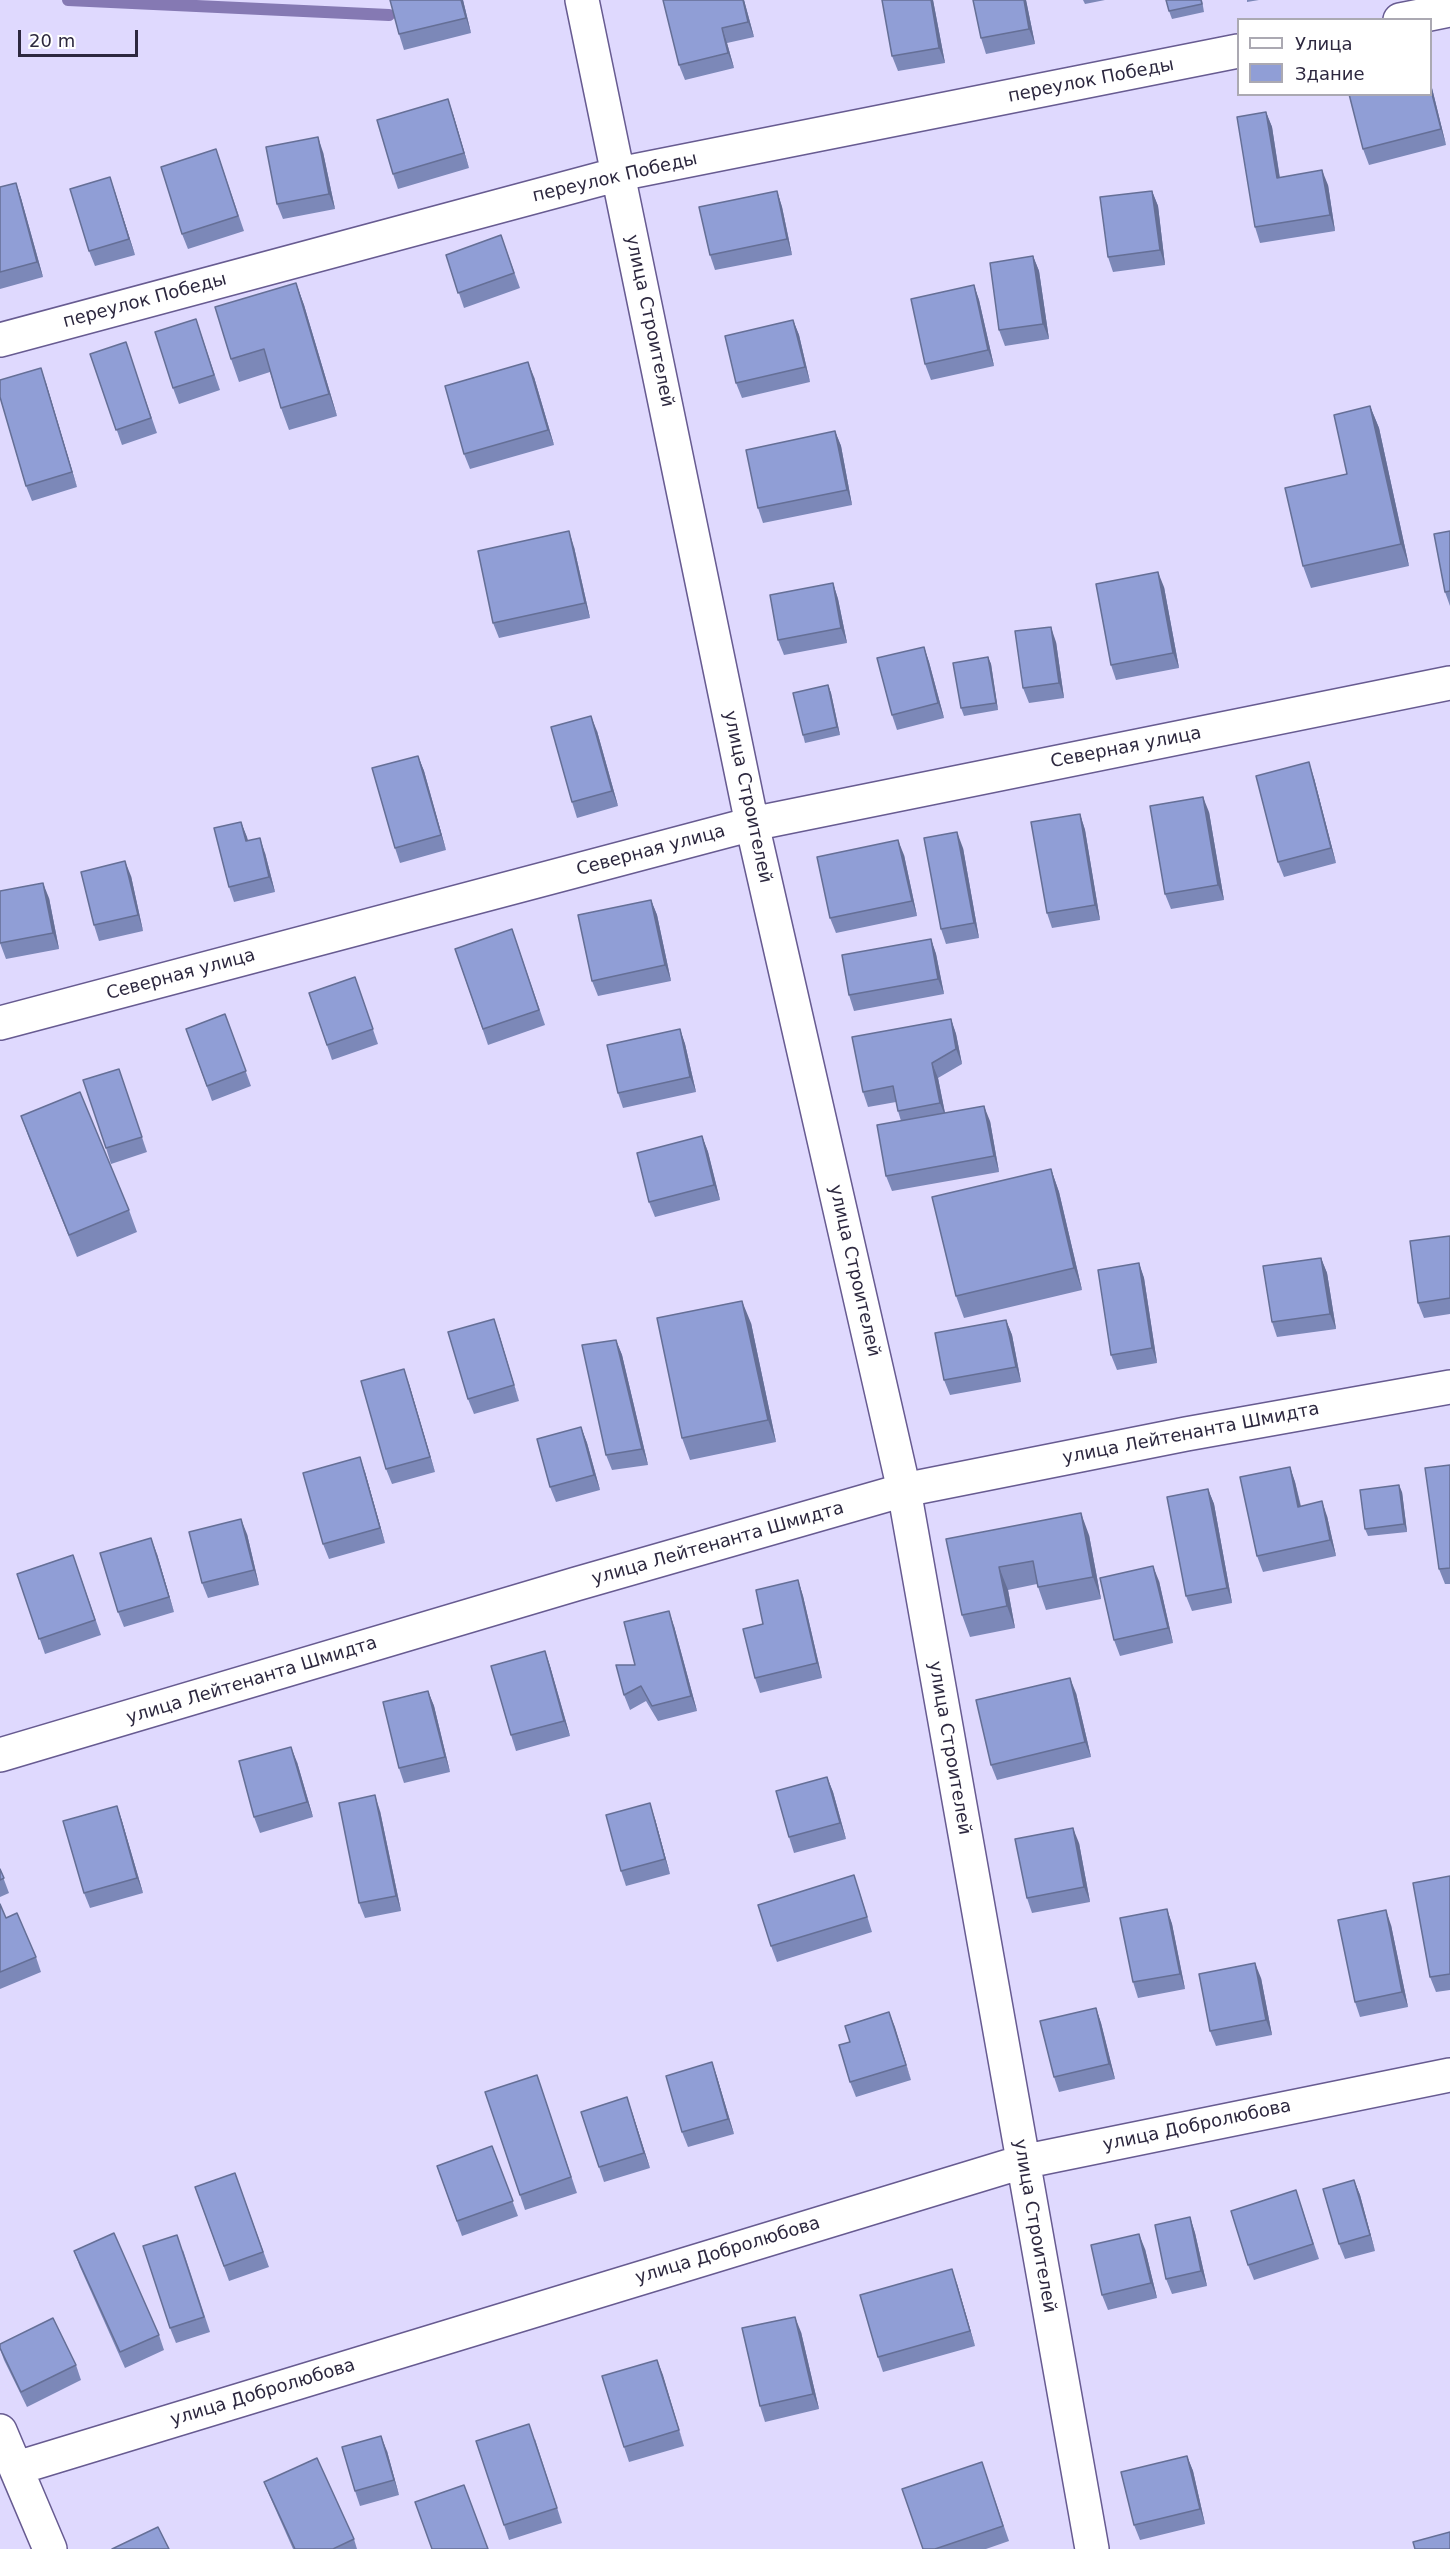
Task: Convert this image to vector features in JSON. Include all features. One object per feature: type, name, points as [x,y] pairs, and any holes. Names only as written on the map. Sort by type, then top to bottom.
[{"type":"street","name":"улица Строителей","points":[[582,0],[752,824],[904,1490],[1092,2549]]},
{"type":"street","points":[[1410,18],[1450,10]]},
{"type":"street","name":"переулок Победы","points":[[0,340],[619,174],[1237,51]]},
{"type":"street","name":"Северная улица","points":[[0,1023],[752,824],[1450,682]]},
{"type":"street","name":"улица Лейтенанта Шмидта","points":[[0,1755],[576,1584],[904,1490],[1186,1434],[1450,1387]]},
{"type":"street","name":"улица Добролюбова","points":[[17,2468],[1022,2162],[1450,2075]]},
{"type":"street","points":[[0,2431],[50,2549]]},
{"type":"building","points":[[390,0],[461,0],[466,18],[399,34]]},
{"type":"building","points":[[663,0],[743,0],[748,22],[722,28],[728,53],[679,65]]},
{"type":"building","points":[[882,0],[931,0],[939,48],[892,56]]},
{"type":"building","points":[[973,0],[1024,0],[1029,29],[981,38]]},
{"type":"building","points":[[1166,0],[1201,0],[1202,4],[1169,11]]},
{"type":"building","points":[[1432,94],[1441,129],[1363,149],[1350,96],[1432,96]]},
{"type":"building","points":[[448,99],[464,153],[393,174],[377,120]]},
{"type":"building","points":[[1266,112],[1277,178],[1322,170],[1330,215],[1255,227],[1237,117]]},
{"type":"building","points":[[318,137],[329,194],[277,204],[266,147]]},
{"type":"building","points":[[216,149],[238,216],[182,234],[161,167]]},
{"type":"building","points":[[110,177],[129,239],[89,251],[70,189]]},
{"type":"building","points":[[16,183],[37,262],[0,272],[0,187]]},
{"type":"building","points":[[777,191],[787,239],[710,255],[699,207]]},
{"type":"building","points":[[1152,191],[1160,250],[1108,257],[1100,197]]},
{"type":"building","points":[[501,235],[514,273],[458,293],[446,255]]},
{"type":"building","points":[[1033,256],[1043,324],[999,330],[990,263]]},
{"type":"building","points":[[296,283],[329,394],[281,408],[264,349],[231,359],[215,307]]},
{"type":"building","points":[[974,285],[988,350],[925,364],[911,299]]},
{"type":"building","points":[[196,319],[214,375],[173,388],[155,332]]},
{"type":"building","points":[[793,320],[805,367],[736,383],[725,336]]},
{"type":"building","points":[[126,342],[151,418],[116,430],[90,354]]},
{"type":"building","points":[[528,362],[548,430],[464,454],[445,386]]},
{"type":"building","points":[[41,368],[72,472],[26,486],[0,397],[0,380]]},
{"type":"building","points":[[1370,406],[1401,544],[1303,566],[1285,488],[1347,474],[1334,415]]},
{"type":"building","points":[[835,431],[847,490],[758,508],[746,450]]},
{"type":"building","points":[[569,531],[585,603],[493,623],[478,551]]},
{"type":"building","points":[[1450,531],[1450,591],[1445,592],[1434,534]]},
{"type":"building","points":[[1158,572],[1173,653],[1111,665],[1096,584]]},
{"type":"building","points":[[833,583],[841,628],[778,640],[770,595]]},
{"type":"building","points":[[1051,627],[1059,683],[1023,688],[1015,631]]},
{"type":"building","points":[[924,647],[938,703],[892,715],[877,658]]},
{"type":"building","points":[[988,657],[996,703],[961,708],[953,663]]},
{"type":"building","points":[[828,685],[837,727],[803,735],[793,693]]},
{"type":"building","points":[[591,716],[612,791],[572,802],[551,727]]},
{"type":"building","points":[[418,756],[441,835],[395,848],[372,768]]},
{"type":"building","points":[[1309,762],[1331,848],[1278,862],[1256,776]]},
{"type":"building","points":[[1203,797],[1218,885],[1165,894],[1150,806]]},
{"type":"building","points":[[1080,814],[1095,905],[1047,913],[1031,822]]},
{"type":"building","points":[[241,822],[246,841],[260,838],[269,877],[229,887],[214,828]]},
{"type":"building","points":[[957,832],[974,923],[941,929],[924,838]]},
{"type":"building","points":[[898,840],[912,901],[830,918],[817,857]]},
{"type":"building","points":[[125,861],[138,915],[94,925],[81,872]]},
{"type":"building","points":[[43,883],[53,933],[0,943],[0,891]]},
{"type":"building","points":[[651,900],[665,965],[592,981],[578,915]]},
{"type":"building","points":[[512,929],[539,1010],[483,1029],[455,949]]},
{"type":"building","points":[[931,939],[938,979],[849,995],[842,955]]},
{"type":"building","points":[[355,977],[373,1029],[327,1045],[309,993]]},
{"type":"building","points":[[225,1014],[246,1071],[207,1086],[186,1029]]},
{"type":"building","points":[[951,1019],[956,1049],[932,1063],[940,1103],[898,1111],[893,1086],[863,1092],[852,1037]]},
{"type":"building","points":[[680,1029],[690,1077],[618,1093],[607,1045]]},
{"type":"building","points":[[119,1069],[142,1137],[106,1148],[83,1080]]},
{"type":"building","points":[[80,1092],[129,1210],[69,1235],[21,1116]]},
{"type":"building","points":[[984,1106],[994,1156],[886,1176],[877,1125]]},
{"type":"building","points":[[702,1136],[714,1185],[649,1202],[637,1153]]},
{"type":"building","points":[[1051,1169],[1074,1268],[956,1296],[932,1197]]},
{"type":"building","points":[[1450,1236],[1450,1298],[1418,1303],[1410,1241]]},
{"type":"building","points":[[1321,1258],[1330,1314],[1272,1322],[1263,1266]]},
{"type":"building","points":[[1139,1263],[1152,1348],[1111,1355],[1098,1270]]},
{"type":"building","points":[[742,1301],[768,1420],[682,1438],[657,1318]]},
{"type":"building","points":[[494,1319],[514,1385],[468,1399],[448,1332]]},
{"type":"building","points":[[1006,1320],[1016,1367],[944,1380],[935,1333]]},
{"type":"building","points":[[616,1340],[642,1449],[606,1455],[582,1345]]},
{"type":"building","points":[[404,1369],[430,1457],[386,1469],[361,1381]]},
{"type":"building","points":[[581,1427],[594,1475],[550,1487],[537,1439]]},
{"type":"building","points":[[360,1457],[380,1528],[323,1544],[303,1473]]},
{"type":"building","points":[[1450,1465],[1450,1568],[1439,1569],[1425,1468]]},
{"type":"building","points":[[1290,1467],[1298,1507],[1322,1501],[1330,1540],[1257,1556],[1240,1477]]},
{"type":"building","points":[[1399,1485],[1404,1524],[1365,1529],[1360,1490]]},
{"type":"building","points":[[1208,1489],[1227,1588],[1186,1596],[1167,1497]]},
{"type":"building","points":[[1081,1513],[1093,1577],[1038,1587],[1033,1561],[999,1567],[1007,1606],[962,1615],[946,1539]]},
{"type":"building","points":[[241,1519],[254,1570],[202,1583],[189,1532]]},
{"type":"building","points":[[151,1538],[169,1597],[118,1612],[100,1553]]},
{"type":"building","points":[[73,1555],[95,1620],[39,1639],[17,1574]]},
{"type":"building","points":[[1153,1566],[1168,1628],[1114,1640],[1100,1578]]},
{"type":"building","points":[[798,1580],[817,1663],[755,1678],[743,1629],[763,1624],[756,1590]]},
{"type":"building","points":[[669,1611],[691,1696],[652,1706],[641,1686],[624,1695],[616,1665],[635,1665],[624,1622]]},
{"type":"building","points":[[545,1651],[564,1721],[511,1735],[491,1666]]},
{"type":"building","points":[[1070,1678],[1085,1742],[991,1765],[976,1700]]},
{"type":"building","points":[[428,1691],[445,1757],[399,1768],[383,1702]]},
{"type":"building","points":[[291,1747],[307,1802],[254,1817],[239,1761]]},
{"type":"building","points":[[827,1777],[840,1823],[789,1837],[776,1791]]},
{"type":"building","points":[[375,1795],[396,1896],[359,1903],[339,1803]]},
{"type":"building","points":[[650,1803],[665,1859],[621,1871],[606,1815]]},
{"type":"building","points":[[117,1806],[137,1878],[84,1893],[63,1821]]},
{"type":"building","points":[[1073,1828],[1084,1887],[1027,1898],[1015,1839]]},
{"type":"building","points":[[854,1875],[867,1917],[771,1946],[758,1905]]},
{"type":"building","points":[[1450,1876],[1450,1974],[1430,1977],[1413,1883]]},
{"type":"building","points":[[0,1904],[6,1918],[17,1913],[36,1957],[0,1972]]},
{"type":"building","points":[[1167,1909],[1180,1974],[1133,1982],[1120,1918]]},
{"type":"building","points":[[1386,1910],[1402,1992],[1355,2002],[1338,1920]]},
{"type":"building","points":[[1255,1963],[1266,2020],[1210,2031],[1199,1974]]},
{"type":"building","points":[[1096,2008],[1109,2064],[1054,2077],[1040,2021]]},
{"type":"building","points":[[889,2012],[906,2065],[850,2082],[839,2045],[850,2042],[845,2026]]},
{"type":"building","points":[[712,2062],[728,2119],[682,2132],[666,2076]]},
{"type":"building","points":[[537,2075],[571,2177],[520,2195],[485,2092]]},
{"type":"building","points":[[627,2097],[644,2153],[599,2167],[581,2112]]},
{"type":"building","points":[[492,2146],[513,2201],[457,2221],[437,2166]]},
{"type":"building","points":[[235,2173],[263,2252],[224,2266],[195,2187]]},
{"type":"building","points":[[1354,2180],[1370,2235],[1339,2244],[1323,2189]]},
{"type":"building","points":[[1296,2190],[1313,2244],[1248,2265],[1231,2211]]},
{"type":"building","points":[[1190,2217],[1201,2271],[1166,2279],[1155,2225]]},
{"type":"building","points":[[114,2233],[159,2335],[120,2352],[74,2251]]},
{"type":"building","points":[[1139,2234],[1151,2283],[1102,2295],[1091,2245]]},
{"type":"building","points":[[177,2235],[204,2317],[170,2328],[143,2246]]},
{"type":"building","points":[[952,2269],[970,2331],[878,2357],[860,2295]]},
{"type":"building","points":[[795,2317],[813,2394],[760,2406],[742,2328]]},
{"type":"building","points":[[53,2318],[76,2365],[21,2392],[0,2344]]},
{"type":"building","points":[[657,2360],[679,2430],[624,2447],[602,2376]]},
{"type":"building","points":[[529,2424],[557,2508],[504,2525],[476,2441]]},
{"type":"building","points":[[381,2436],[394,2480],[355,2491],[342,2447]]},
{"type":"building","points":[[1187,2456],[1200,2509],[1134,2525],[1121,2472]]},
{"type":"building","points":[[317,2458],[354,2539],[333,2549],[295,2549],[264,2482]]},
{"type":"building","points":[[982,2462],[1003,2526],[935,2549],[923,2549],[902,2489]]},
{"type":"building","points":[[464,2485],[488,2549],[432,2549],[415,2502]]},
{"type":"building","points":[[158,2527],[169,2549],[112,2549]]},
{"type":"building","points":[[1450,2532],[1450,2549],[1415,2549],[1413,2542]]},
{"type":"waterway","points":[[68,0],[389,15]]}]
